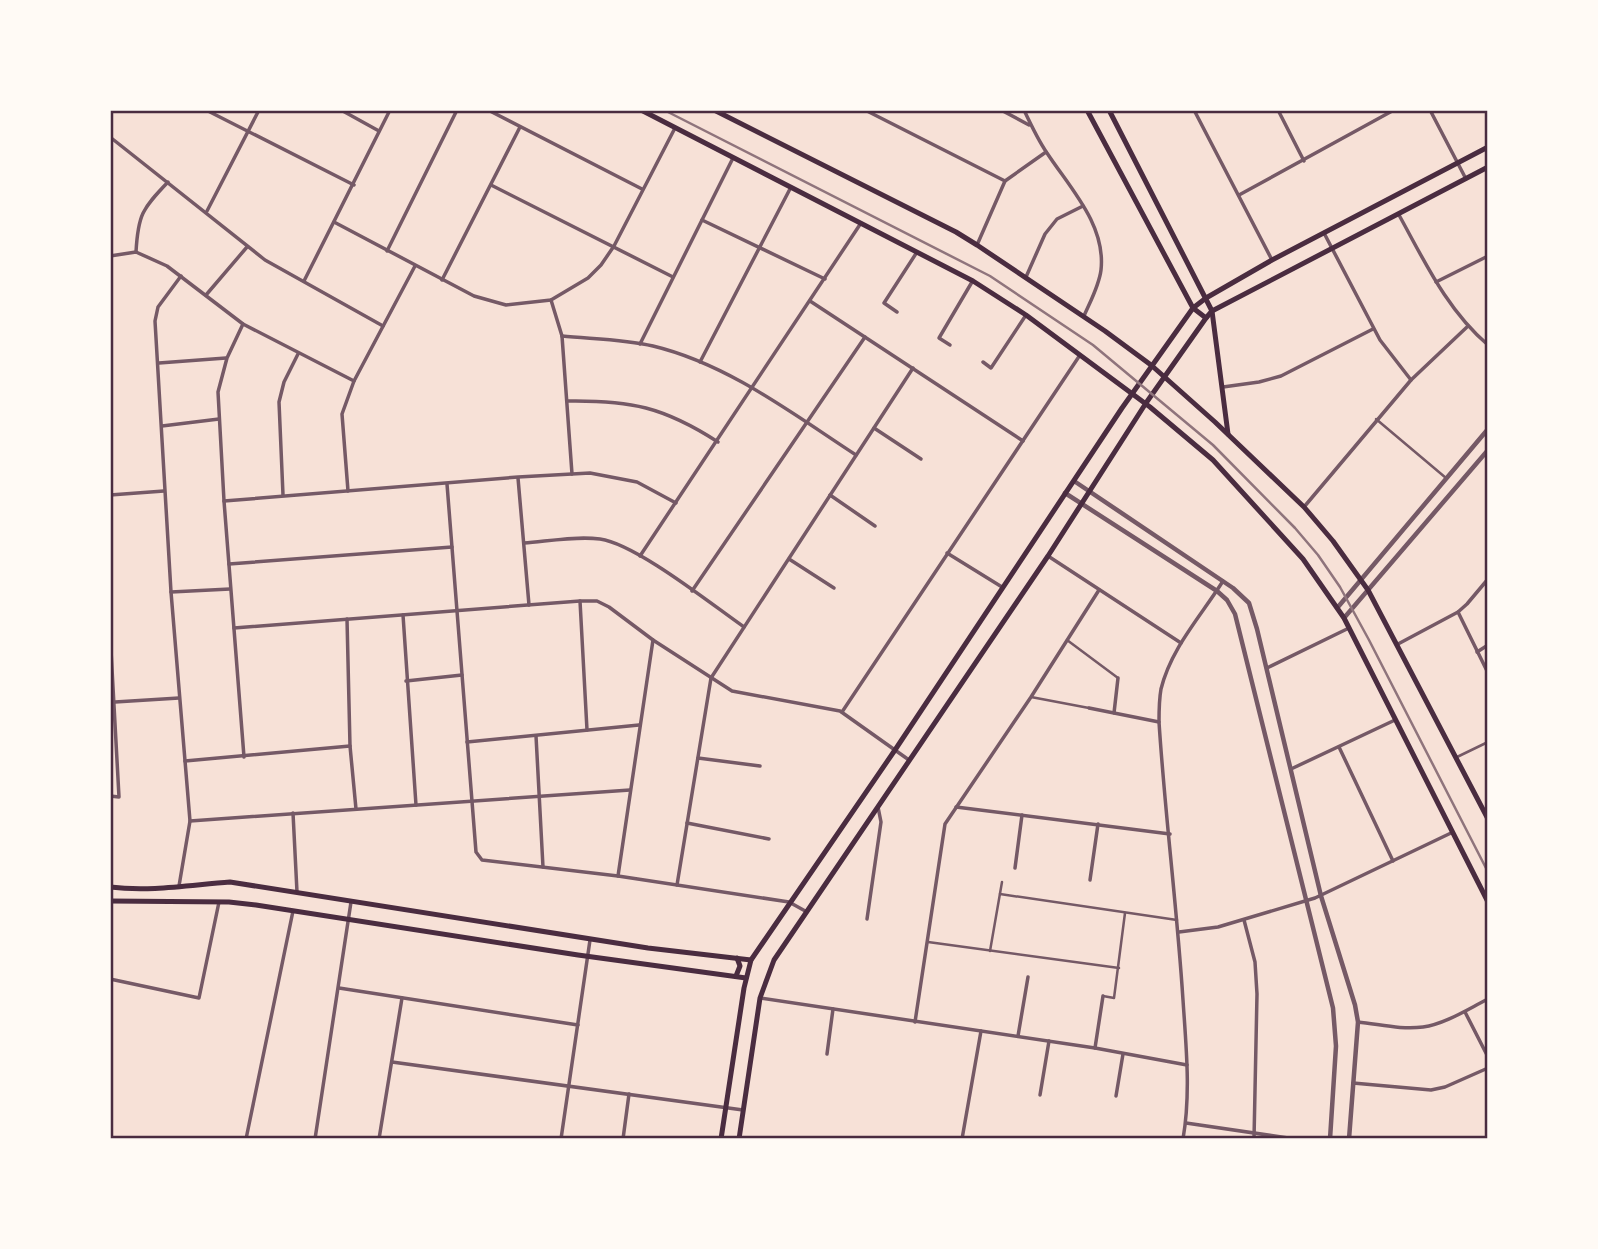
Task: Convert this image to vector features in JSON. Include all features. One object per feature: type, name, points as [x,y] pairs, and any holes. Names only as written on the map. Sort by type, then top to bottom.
[{"type":"main road","points":[[641,110],[973,281],[1081,354],[1146,403],[1216,463],[1303,559],[1345,618],[1488,902]]},
{"type":"main road","points":[[714,110],[977,245],[1152,365],[1228,434],[1304,507],[1361,579],[1398,644],[1488,819]]},
{"type":"main road","points":[[1087,110],[1193,308],[1206,318]]},
{"type":"main road","points":[[1109,110],[1212,312],[1228,434]]},
{"type":"main road","points":[[721,1139],[751,960],[895,750],[1065,493],[1193,308],[1272,260],[1488,147]]},
{"type":"main road","points":[[739,1139],[760,998],[774,960],[1048,556],[1164,376],[1206,318],[1212,312],[1488,167]]},
{"type":"main road","points":[[110,887],[179,888],[230,883],[751,960]]},
{"type":"main road","points":[[110,901],[256,905],[746,978]]},
{"type":"main road","points":[[736,976],[740,966],[737,958]]},
{"type":"street","points":[[206,110],[354,185]]},
{"type":"street","points":[[207,212],[259,110]]},
{"type":"street","points":[[341,110],[380,131]]},
{"type":"street","points":[[304,281],[390,110]]},
{"type":"street","points":[[387,251],[457,110]]},
{"type":"street","points":[[488,110],[642,189]]},
{"type":"street","points":[[866,110],[1005,180]]},
{"type":"street","points":[[1001,110],[1031,125]]},
{"type":"street","points":[[1024,110],[1046,152],[1091,220],[1101,257],[1097,286],[1083,316]]},
{"type":"street","points":[[1195,110],[1272,260]]},
{"type":"street","points":[[1278,110],[1304,160]]},
{"type":"street","points":[[1239,195],[1394,110]]},
{"type":"street","points":[[1430,110],[1466,179]]},
{"type":"street","points":[[442,280],[520,127]]},
{"type":"street","points":[[334,222],[474,296],[506,304],[551,300],[588,278],[601,265],[614,246],[675,128]]},
{"type":"street","points":[[110,137],[265,260],[383,326]]},
{"type":"street","points":[[977,245],[1005,180],[1046,152]]},
{"type":"street","points":[[640,344],[733,157]]},
{"type":"street","points":[[136,252],[140,215],[168,182]]},
{"type":"street","points":[[491,185],[673,277]]},
{"type":"street","points":[[700,362],[791,187]]},
{"type":"street","points":[[1026,277],[1045,234],[1057,219],[1083,205]]},
{"type":"street","points":[[1399,215],[1436,282],[1467,327],[1488,345]]},
{"type":"street","points":[[702,219],[825,279]]},
{"type":"street","points":[[640,556],[861,223]]},
{"type":"street","points":[[1324,233],[1373,328],[1390,355],[1411,380]]},
{"type":"street","points":[[206,295],[247,247]]},
{"type":"street","points":[[110,256],[136,252],[159,261],[243,324],[354,381]]},
{"type":"street","points":[[897,312],[884,303],[917,252]]},
{"type":"street","points":[[1436,282],[1488,256]]},
{"type":"street","points":[[348,492],[342,414],[354,381],[415,266]]},
{"type":"street","points":[[179,888],[190,821],[171,592],[156,311],[181,276]]},
{"type":"street","points":[[950,345],[939,338],[973,281]]},
{"type":"street","points":[[551,300],[562,336],[572,474]]},
{"type":"street","points":[[810,301],[1023,441]]},
{"type":"street","points":[[983,362],[991,368],[1027,315]]},
{"type":"street","points":[[243,324],[227,358],[218,392],[244,757]]},
{"type":"street","points":[[1304,507],[1411,380],[1467,327]]},
{"type":"street","points":[[1223,387],[1281,376],[1373,328]]},
{"type":"street","points":[[562,336],[640,344],[700,362],[753,388],[856,455]]},
{"type":"street","points":[[692,591],[865,337]]},
{"type":"street","points":[[283,495],[279,402],[284,382],[298,354]]},
{"type":"street","points":[[842,712],[1081,354]]},
{"type":"street","points":[[159,363],[227,358]]},
{"type":"street","points":[[677,886],[711,678],[913,368]]},
{"type":"street","points":[[567,401],[606,400],[640,405],[674,416],[718,442]]},
{"type":"street","points":[[162,426],[219,419]]},
{"type":"street","points":[[1376,419],[1447,478]]},
{"type":"street","points":[[874,428],[921,459]]},
{"type":"street","points":[[1338,607],[1487,430]]},
{"type":"street","points":[[1345,618],[1488,450]]},
{"type":"street","points":[[224,501],[518,477],[590,474],[621,478],[651,488],[676,503]]},
{"type":"street","points":[[518,477],[529,605]]},
{"type":"street","points":[[1074,481],[1223,581],[1249,603],[1321,895],[1358,1022],[1349,1139]]},
{"type":"street","points":[[447,484],[478,857],[482,860],[618,876],[789,902],[807,912]]},
{"type":"street","points":[[110,495],[165,491]]},
{"type":"street","points":[[1065,493],[1217,591],[1227,600],[1240,629],[1336,1027],[1330,1139]]},
{"type":"street","points":[[830,495],[876,526]]},
{"type":"street","points":[[524,543],[574,538],[602,539],[617,543],[744,627]]},
{"type":"street","points":[[229,564],[452,547]]},
{"type":"street","points":[[947,553],[1002,587]]},
{"type":"street","points":[[1048,556],[1181,643]]},
{"type":"street","points":[[789,559],[834,589]]},
{"type":"street","points":[[1398,644],[1458,612],[1488,579]]},
{"type":"street","points":[[1183,1139],[1186,1123],[1187,1065],[1179,932],[1159,722],[1160,692],[1168,668],[1181,643],[1223,581]]},
{"type":"street","points":[[171,592],[230,589]]},
{"type":"street","points":[[915,1022],[945,824],[1099,590]]},
{"type":"street","points":[[580,601],[587,730]]},
{"type":"street","points":[[234,628],[597,601],[732,691],[842,712],[909,760]]},
{"type":"street","points":[[1458,612],[1488,673]]},
{"type":"street","points":[[403,615],[416,805]]},
{"type":"street","points":[[347,618],[356,809]]},
{"type":"street","points":[[1267,668],[1349,628]]},
{"type":"street","points":[[110,632],[119,797],[110,796]]},
{"type":"street","points":[[618,876],[653,639]]},
{"type":"street","points":[[1067,640],[1118,678],[1114,713]]},
{"type":"street","points":[[1477,652],[1488,645]]},
{"type":"street","points":[[406,681],[462,676]]},
{"type":"street","points":[[1031,697],[1159,722]]},
{"type":"street","points":[[115,702],[180,698]]},
{"type":"street","points":[[1292,769],[1395,720]]},
{"type":"street","points":[[467,742],[639,725]]},
{"type":"street","points":[[536,736],[544,867]]},
{"type":"street","points":[[1457,757],[1488,742]]},
{"type":"street","points":[[184,761],[351,746]]},
{"type":"street","points":[[1339,747],[1393,861]]},
{"type":"street","points":[[698,758],[760,766]]},
{"type":"street","points":[[190,821],[630,790]]},
{"type":"street","points":[[867,919],[881,822],[878,807]]},
{"type":"street","points":[[956,807],[1170,834]]},
{"type":"street","points":[[293,813],[298,893]]},
{"type":"street","points":[[1015,868],[1022,815]]},
{"type":"street","points":[[687,823],[769,839]]},
{"type":"street","points":[[1090,880],[1098,824]]},
{"type":"street","points":[[1179,932],[1218,927],[1305,901],[1451,833]]},
{"type":"street","points":[[990,951],[1002,882]]},
{"type":"street","points":[[1000,894],[1177,920]]},
{"type":"street","points":[[110,979],[199,998],[219,902]]},
{"type":"street","points":[[315,1139],[351,902]]},
{"type":"street","points":[[246,1139],[293,911]]},
{"type":"street","points":[[1095,1048],[1103,996],[1114,998],[1125,913]]},
{"type":"street","points":[[1244,920],[1255,962],[1257,994],[1254,1139]]},
{"type":"street","points":[[561,1139],[590,938]]},
{"type":"street","points":[[927,942],[1119,968]]},
{"type":"street","points":[[1018,1036],[1028,978]]},
{"type":"street","points":[[339,988],[578,1025]]},
{"type":"street","points":[[379,1139],[401,998]]},
{"type":"street","points":[[760,998],[1095,1048],[1187,1065]]},
{"type":"street","points":[[1358,1022],[1423,1027],[1464,1012],[1488,999]]},
{"type":"street","points":[[827,1055],[833,1009]]},
{"type":"street","points":[[1464,1012],[1488,1057]]},
{"type":"street","points":[[962,1139],[981,1031]]},
{"type":"street","points":[[1040,1095],[1049,1041]]},
{"type":"street","points":[[1116,1096],[1123,1054]]},
{"type":"street","points":[[392,1062],[743,1110]]},
{"type":"street","points":[[1353,1083],[1431,1090],[1446,1087],[1488,1068]]},
{"type":"street","points":[[623,1139],[629,1094]]},
{"type":"street","points":[[1186,1123],[1295,1139]]},
{"type":"railway","points":[[664,110],[990,276],[1093,345],[1213,445],[1295,528],[1340,587],[1488,872]]}]
